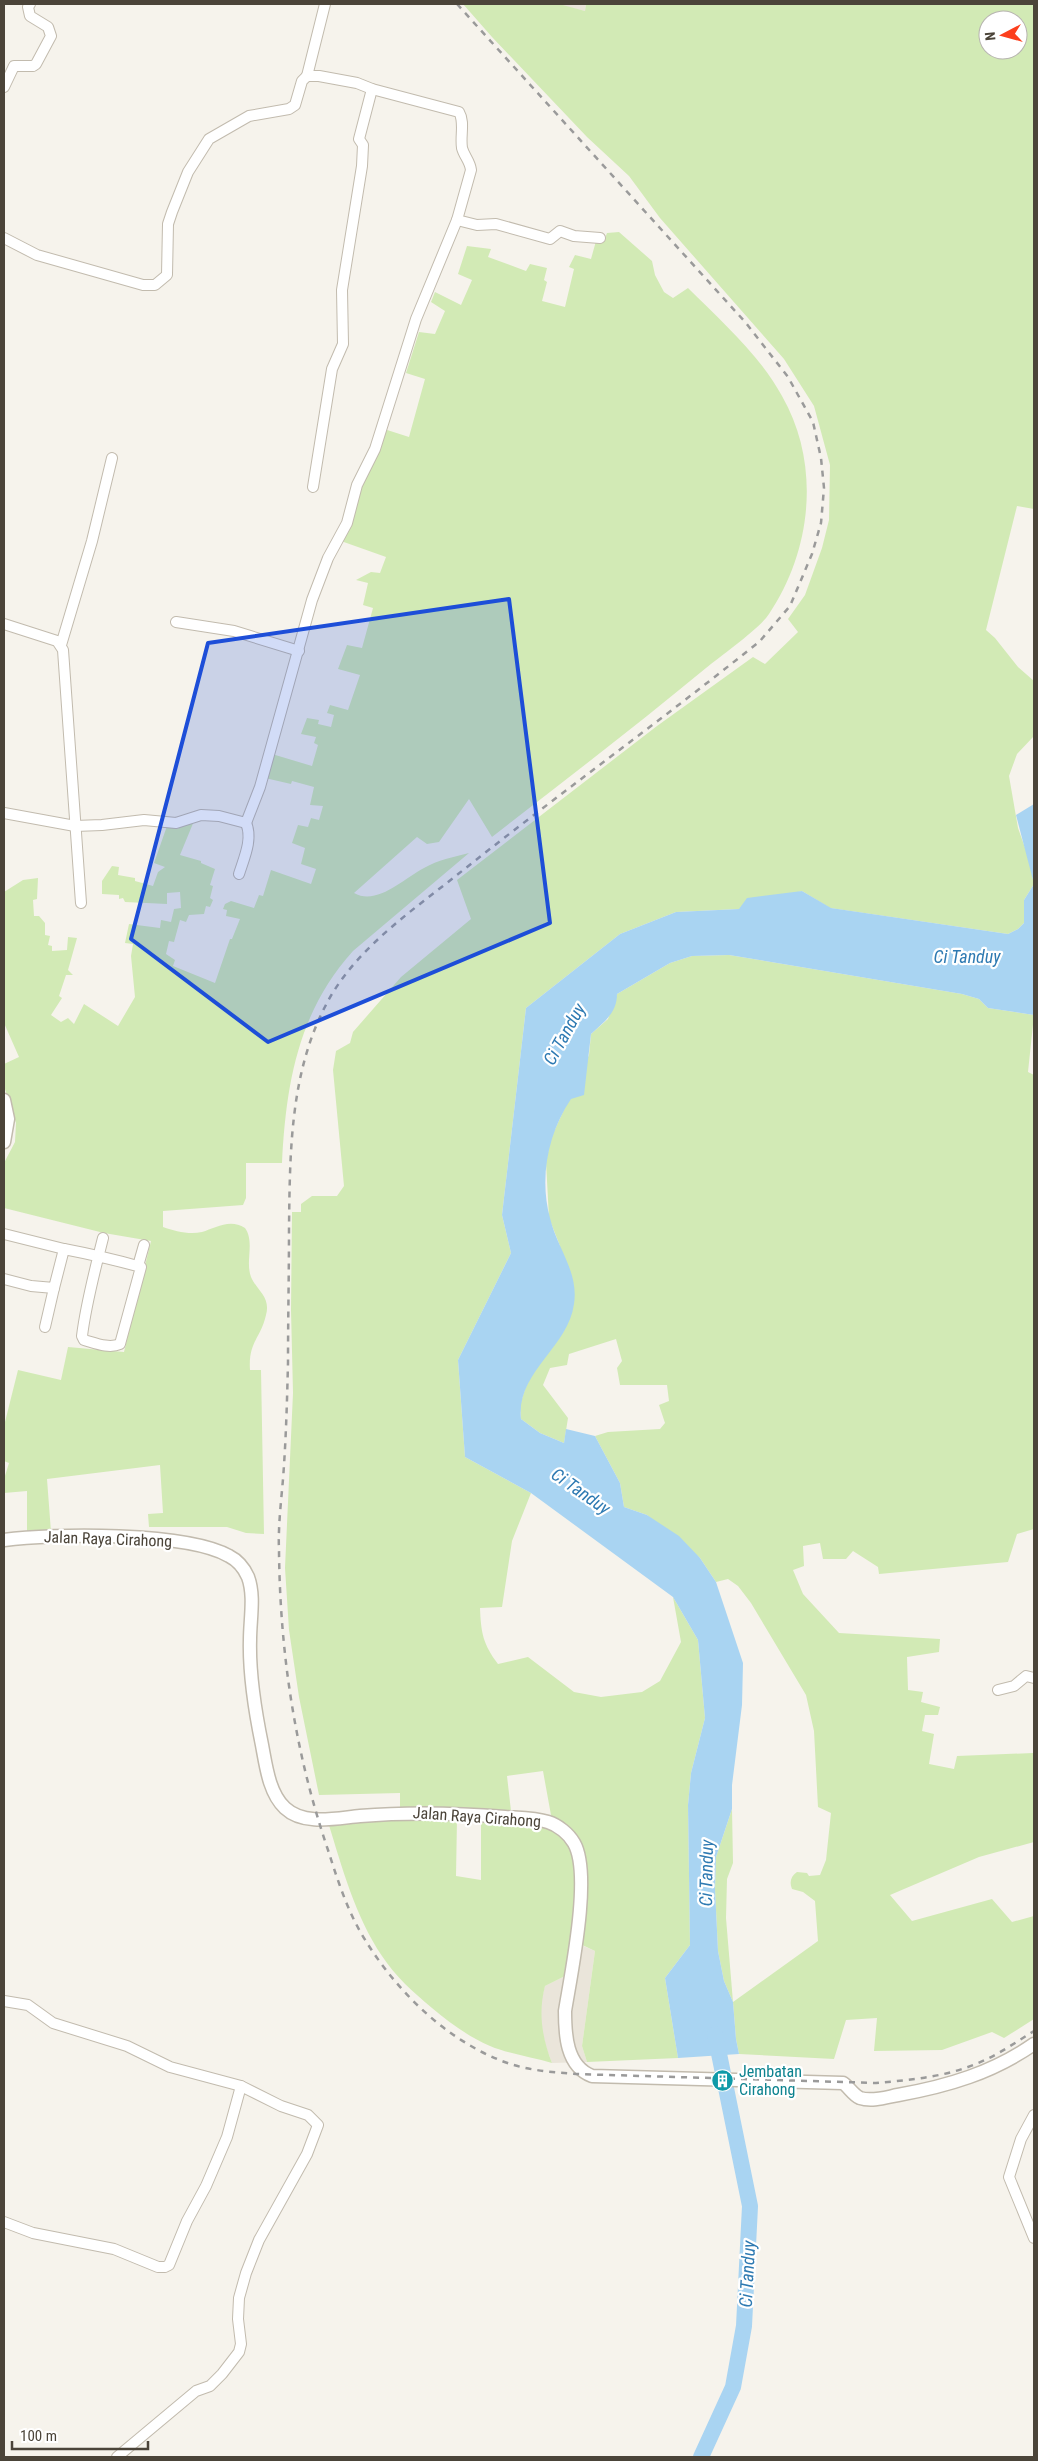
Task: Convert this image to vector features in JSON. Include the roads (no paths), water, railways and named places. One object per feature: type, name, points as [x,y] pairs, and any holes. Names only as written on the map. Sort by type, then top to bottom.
[{"type":"street","points":[[4,86],[14,66],[33,66],[36,64],[51,36],[48,27],[30,16],[28,7],[30,4]]},
{"type":"street","points":[[4,238],[37,255],[143,285],[159,284],[167,275],[168,224],[179,191],[210,139],[249,116],[289,109],[295,105],[302,81],[307,76],[325,4]]},
{"type":"street","points":[[239,874],[248,842],[249,832],[246,823],[260,787],[319,581],[328,558],[347,522],[357,485],[374,449],[416,319],[458,220],[471,170],[470,162],[463,150],[462,117],[459,112],[372,89],[357,83],[319,76],[307,76]]},
{"type":"street","points":[[313,487],[332,369],[343,344],[342,290],[362,166],[362,145],[359,138],[372,89]]},
{"type":"street","points":[[458,220],[478,225],[496,224],[550,239],[560,231],[574,236],[600,238]]},
{"type":"street","points":[[61,645],[92,541],[112,458]]},
{"type":"street","points":[[176,622],[234,632],[299,651]]},
{"type":"street","points":[[4,624],[57,641],[61,645],[65,659],[81,903]]},
{"type":"street","points":[[4,813],[75,826],[144,820],[176,823],[201,815],[219,816],[246,823]]},
{"type":"street","points":[[4,1100],[8,1119],[4,1142]]},
{"type":"street","points":[[4,1234],[98,1256],[141,1267],[120,1344],[108,1346],[84,1340],[82,1336],[98,1256],[103,1238]]},
{"type":"street","points":[[138,1266],[144,1244]]},
{"type":"street","points":[[45,1327],[64,1249]]},
{"type":"street","points":[[4,1279],[31,1286],[54,1288]]},
{"type":"street","name":"Jalan Raya Cirahong","points":[[4,1540],[51,1536],[126,1537],[181,1541],[229,1556],[240,1564],[250,1585],[251,1679],[265,1763],[272,1787],[280,1801],[286,1809],[296,1815],[318,1820],[408,1813],[487,1816],[550,1822],[564,1831],[574,1844],[578,1855],[580,1896],[578,1926],[565,2011],[565,2025],[569,2049],[574,2061],[584,2073],[592,2076],[843,2083],[863,2098],[905,2094],[971,2078],[1016,2056],[1034,2044]]},
{"type":"street","points":[[998,1690],[1014,1686],[1026,1676],[1034,1678]]},
{"type":"street","points":[[4,2001],[28,2005],[53,2023],[127,2046],[170,2067],[241,2086],[281,2106],[308,2115],[316,2121],[316,2133],[280,2204],[259,2240],[246,2273],[239,2298],[241,2344],[238,2352],[222,2374],[210,2386],[196,2391],[118,2457]]},
{"type":"street","points":[[4,2222],[32,2233],[114,2249],[158,2267],[165,2268],[169,2265],[186,2221],[206,2186],[227,2137],[241,2086]]},
{"type":"street","points":[[1034,2115],[1021,2140],[1009,2177],[1034,2238]]},
{"type":"water","points":[[1034,804],[1034,884],[1016,815]]},
{"type":"water","points":[[1034,884],[1034,1015],[988,1008],[979,999],[962,994],[729,955],[692,956],[670,963],[617,994],[615,1007],[612,1012],[591,1034],[584,1095],[571,1099],[556,1126],[551,1141],[545,1187],[547,1203],[553,1229],[573,1281],[575,1292],[574,1304],[570,1320],[562,1334],[526,1387],[522,1402],[521,1419],[540,1433],[564,1443],[566,1429],[595,1436],[620,1483],[624,1507],[647,1515],[679,1536],[700,1558],[716,1582],[743,1663],[742,1705],[732,1785],[732,1809],[716,1857],[715,1889],[718,1951],[724,1981],[733,2002],[739,2054],[678,2058],[665,1978],[690,1945],[688,1805],[691,1773],[705,1718],[698,1640],[673,1597],[531,1493],[465,1457],[458,1360],[511,1253],[502,1215],[526,1008],[620,934],[676,912],[739,909],[747,898],[802,891],[831,908],[1008,934],[1018,929],[1024,923],[1024,900]]},
{"type":"waterway","name":"Ci Tanduy","points":[[701,2457],[733,2387],[744,2326],[750,2206],[715,2034]]},
{"type":"railway","points":[[457,4],[746,323],[788,377],[813,422],[821,458],[824,488],[821,523],[812,554],[790,606],[760,641],[391,927],[359,958],[345,976],[332,994],[318,1021],[300,1078],[292,1138],[289,1198],[287,1407],[279,1542],[282,1627],[286,1665],[298,1740],[316,1813],[338,1882],[351,1913],[373,1953],[387,1972],[419,2007],[437,2023],[476,2049],[506,2063],[526,2068],[576,2074],[876,2083],[928,2077],[966,2068],[993,2056],[1034,2031]]},
{"type":"place","name":"Jembatan Cirahong","points":[[723,2080]]}]
